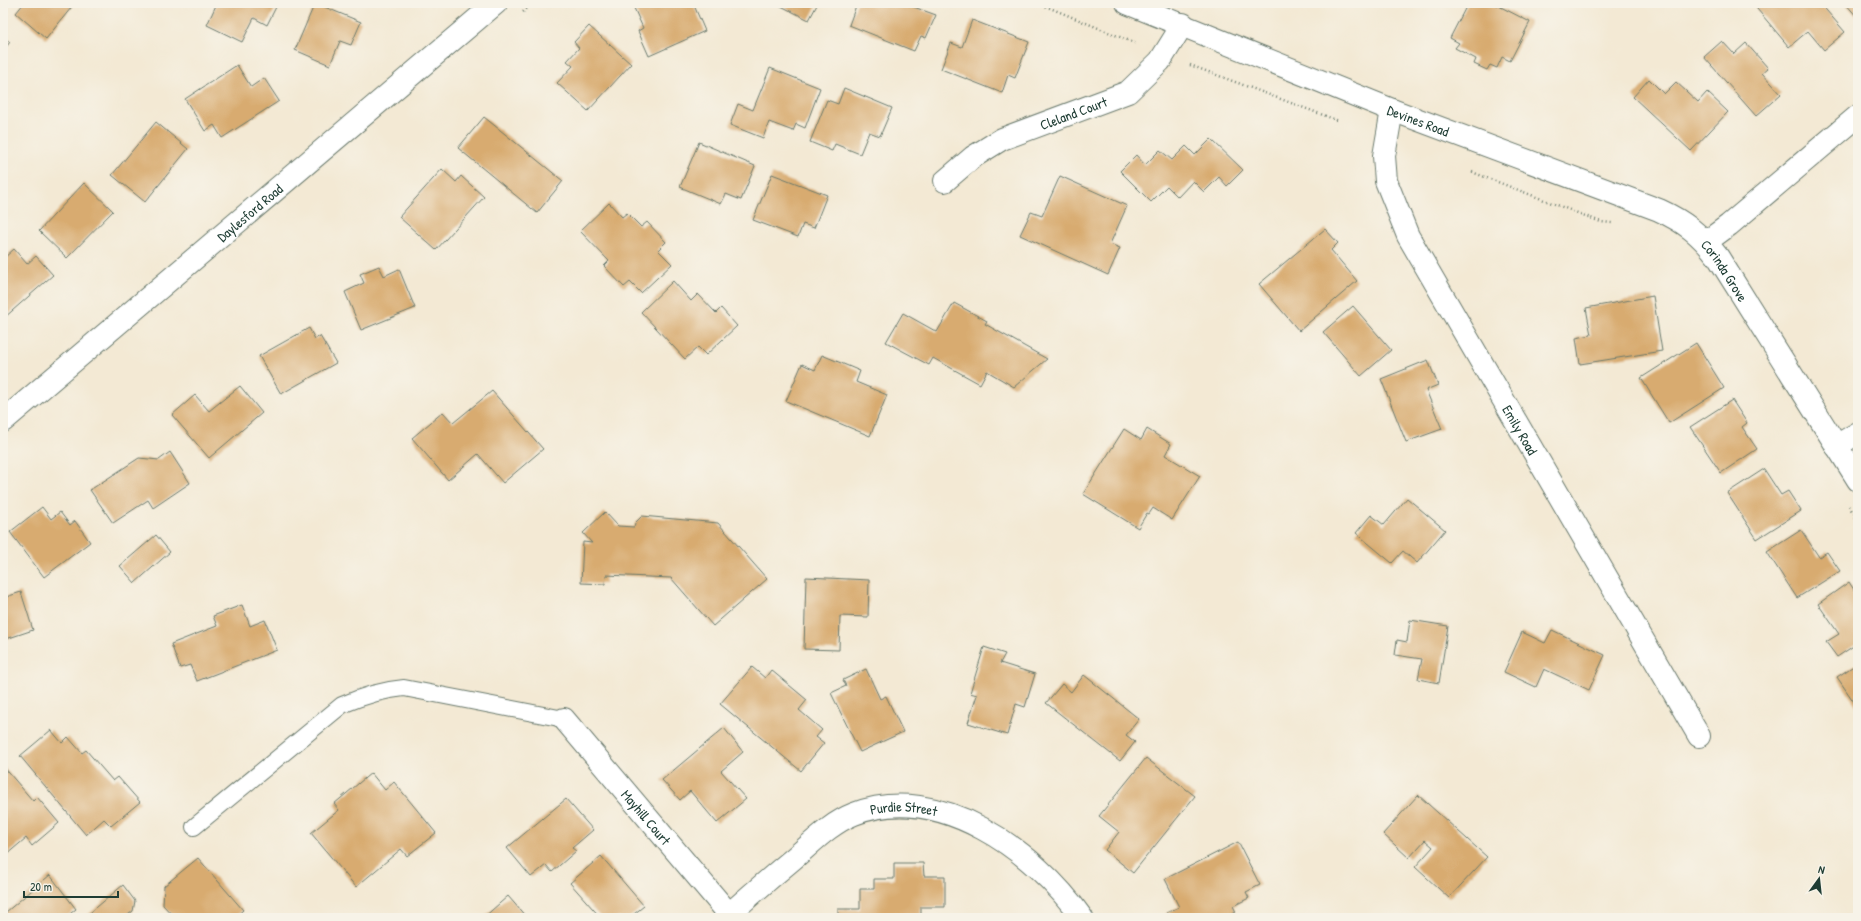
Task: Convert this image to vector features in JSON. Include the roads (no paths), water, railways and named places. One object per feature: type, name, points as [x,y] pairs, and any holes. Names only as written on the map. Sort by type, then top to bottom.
[{"type":"street","name":"Daylesford Road","points":[[3,421],[496,3]]},
{"type":"street","name":"Devines Road","points":[[1127,3],[1183,24],[1392,110],[1659,210],[1679,219],[1694,230],[1706,242]]},
{"type":"street","name":"Cleland Court","points":[[945,181],[973,157],[1002,138],[1128,92],[1160,61],[1183,24]]},
{"type":"street","name":"Emily Road","points":[[1392,110],[1384,156],[1386,181],[1408,236],[1698,736]]},
{"type":"street","name":"Corinda Grove","points":[[1858,116],[1729,225],[1706,242],[1718,257],[1858,480]]},
{"type":"street","points":[[1836,446],[1858,433]]},
{"type":"street","name":"Mayhill Court","points":[[564,719],[727,916]]},
{"type":"street","name":"Purdie Street","points":[[727,916],[825,831],[854,814],[885,806],[916,806],[949,813],[979,827],[1009,846],[1042,870],[1070,901],[1082,918]]},
{"type":"lane","points":[[194,827],[342,705],[365,695],[385,690],[404,688],[564,719]]}]
